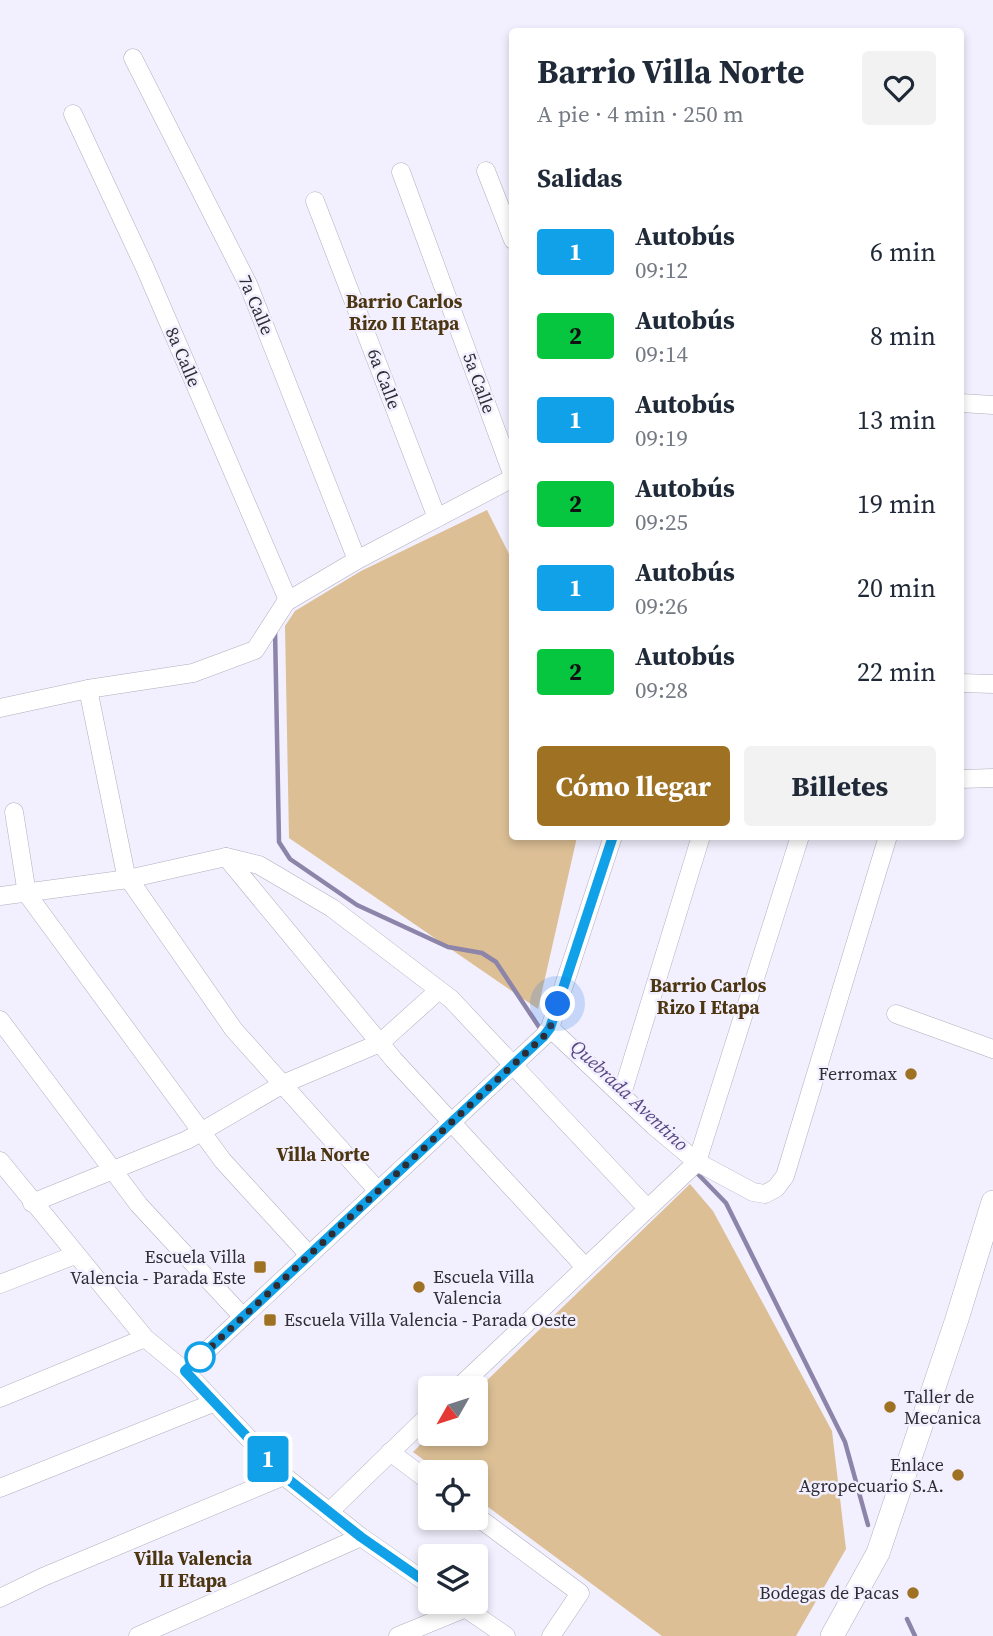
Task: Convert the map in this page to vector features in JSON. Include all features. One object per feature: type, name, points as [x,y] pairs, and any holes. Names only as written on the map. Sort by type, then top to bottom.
[{"type":"main road","points":[[831,1636],[878,1553],[953,1332],[993,1202]]},
{"type":"street","name":"7a Calle","points":[[133,58],[248,284],[357,560]]},
{"type":"street","name":"8a Calle","points":[[73,114],[150,280],[288,600],[286,602]]},
{"type":"street","points":[[486,171],[509,230]]},
{"type":"street","name":"5a Calle","points":[[401,172],[509,466]]},
{"type":"street","name":"6a Calle","points":[[315,201],[438,518]]},
{"type":"street","points":[[964,404],[993,405]]},
{"type":"street","points":[[0,708],[88,689],[193,673],[256,650],[286,602],[357,560],[509,479]]},
{"type":"street","points":[[964,683],[993,684]]},
{"type":"street","points":[[88,689],[128,878],[234,1030],[378,1191]]},
{"type":"street","points":[[964,779],[993,778]]},
{"type":"street","points":[[13,812],[27,893],[223,1161],[309,1255]]},
{"type":"street","points":[[185,1371],[550,1028],[612,840]]},
{"type":"street","points":[[622,1094],[700,840]]},
{"type":"street","points":[[471,1376],[696,1162],[799,840]]},
{"type":"street","points":[[550,1028],[696,1162],[753,1192],[765,1194],[776,1188],[785,1176],[887,840]]},
{"type":"street","points":[[226,857],[380,1043],[585,1267]]},
{"type":"street","points":[[0,896],[128,878],[226,857],[259,866],[332,908],[451,999],[647,1208]]},
{"type":"street","points":[[32,1203],[187,1140],[283,1084],[380,1043],[439,990]]},
{"type":"street","points":[[895,1014],[993,1049]]},
{"type":"street","points":[[0,1020],[139,1205],[243,1317]]},
{"type":"street","points":[[0,1161],[145,1338],[185,1371],[284,1476],[361,1537],[418,1576]]},
{"type":"street","points":[[0,1284],[75,1255]]},
{"type":"street","points":[[0,1398],[145,1338]]},
{"type":"street","points":[[0,1488],[213,1403]]},
{"type":"street","points":[[329,1512],[418,1425]]},
{"type":"street","points":[[390,1452],[418,1473]]},
{"type":"street","points":[[0,1598],[43,1577],[284,1476]]},
{"type":"street","points":[[488,1525],[580,1593],[551,1636]]},
{"type":"street","points":[[138,1636],[361,1537]]},
{"type":"street","points":[[398,1636],[442,1614]]},
{"type":"street","points":[[473,1614],[506,1636]]},
{"type":"shaded area","points":[[487,510],[509,554],[509,840],[576,840],[538,1009],[289,838],[285,626],[295,611],[361,571]]},
{"type":"shaded area","points":[[690,1184],[713,1211],[832,1431],[846,1549],[796,1636],[662,1636],[488,1507],[488,1460],[424,1460],[413,1452],[419,1446],[488,1446],[488,1379]]},
{"type":"waterway","name":"Quebrada Aventino","points":[[275,629],[279,842],[290,859],[357,905],[448,947],[482,953],[496,962],[541,1030]]},
{"type":"waterway","name":"Quebrada Aventino","points":[[694,1170],[726,1203],[845,1442],[868,1525]]},
{"type":"waterway","name":"Quebrada Aventino","points":[[907,1619],[915,1636]]},
{"type":"bus line","name":"1","points":[[418,1577],[361,1537],[284,1476],[185,1371],[544,1036],[550,1028],[612,840]]},
{"type":"place","name":"Ferromax","points":[[911,1074]]},
{"type":"place","name":"Escuela Villa Valencia - Parada Este","points":[[260,1267]]},
{"type":"place","name":"Escuela Villa Valencia","points":[[419,1287]]},
{"type":"place","name":"Escuela Villa Valencia - Parada Oeste","points":[[270,1320]]},
{"type":"place","name":"Taller de Mecanica","points":[[890,1407]]},
{"type":"place","name":"Enlace Agropecuario S.A.","points":[[958,1475]]},
{"type":"place","name":"Bodegas de Pacas","points":[[913,1593]]},
{"type":"district","name":"Barrio Carlos Rizo II Etapa","points":[[404,312]]},
{"type":"district","name":"Barrio Carlos Rizo I Etapa","points":[[708,996]]},
{"type":"district","name":"Villa Norte","points":[[323,1154]]},
{"type":"district","name":"Villa Valencia II Etapa","points":[[193,1569]]},
{"type":"route","points":[[200,1357],[197,1360],[544,1036],[550,1028],[558,1004]]}]
